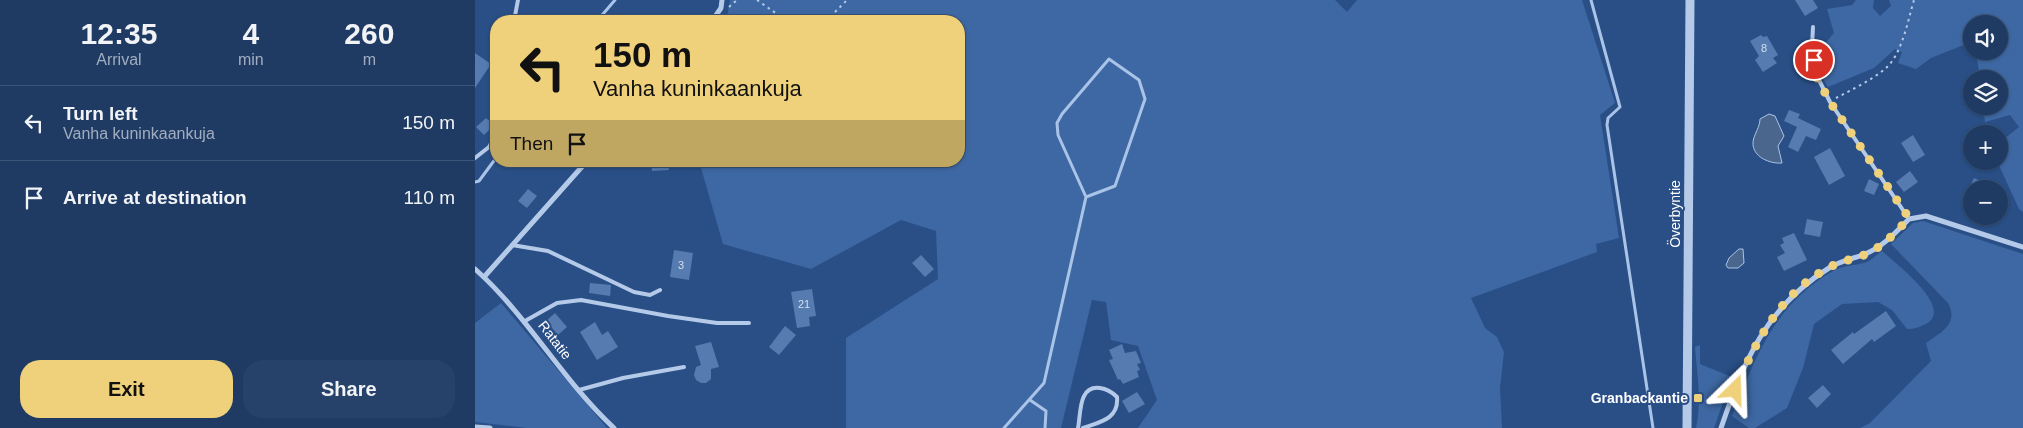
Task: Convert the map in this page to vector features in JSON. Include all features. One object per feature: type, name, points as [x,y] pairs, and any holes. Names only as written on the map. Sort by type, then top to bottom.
[{"type":"street","points":[[716,15],[721,8],[722,0]]},
{"type":"street","name":"Överbyntie","points":[[1687,428],[1689,0]]},
{"type":"street","points":[[484,276],[582,167]]},
{"type":"street","points":[[1721,428],[1747,362],[1773,316],[1798,290],[1831,267],[1867,254],[1881,245],[1909,218],[1927,216],[2023,247]]},
{"type":"street","name":"Ratatie","points":[[475,269],[484,276],[525,321],[579,390],[614,428]]},
{"type":"street","points":[[475,427],[490,428]]},
{"type":"lane","points":[[516,15],[518,0]]},
{"type":"lane","points":[[1813,26],[1812,46],[1815,74],[1830,102],[1909,218]]},
{"type":"lane","points":[[475,158],[490,144]]},
{"type":"lane","points":[[512,245],[548,251],[634,292],[650,295],[660,290]]},
{"type":"lane","points":[[525,321],[557,303],[581,300],[717,323],[749,323]]},
{"type":"lane","points":[[579,390],[623,378],[684,367]]},
{"type":"lane","points":[[1079,428],[1080,408],[1084,396],[1090,389],[1096,387],[1112,392],[1117,397],[1117,410],[1110,418],[1083,428]]},
{"type":"path","points":[[757,0],[778,15]]},
{"type":"path","points":[[832,15],[847,0]]},
{"type":"path","points":[[1830,102],[1888,67],[1901,44],[1914,0]]},
{"type":"shaded area","points":[[730,0],[1335,0],[1347,12],[1357,0],[1582,0],[1615,103],[1600,115],[1619,238],[1596,244],[1597,252],[1471,298],[1485,328],[1497,337],[1504,352],[1500,388],[1502,428],[1138,428],[1157,400],[1138,346],[1111,340],[1106,302],[1092,300],[1061,428],[846,428],[846,338],[938,279],[936,231],[901,220],[811,269],[723,244],[701,167],[965,167],[965,15],[727,15]]},
{"type":"shaded area","points":[[1856,0],[1874,0],[1873,8],[1880,16],[1891,6],[1889,0],[2023,0],[2023,212],[2019,209],[2008,185],[2008,180],[2006,180],[2001,170],[2008,170],[2008,136],[2019,127],[2010,115],[1985,122],[1984,115],[2008,115],[2008,70],[1979,70],[1977,60],[2008,60],[2008,15],[1963,15],[1963,45],[1931,58],[1916,69],[1898,63],[1902,52],[1895,49],[1874,68],[1828,87],[1821,75],[1816,54],[1834,33],[1827,9],[1852,5]]},
{"type":"shaded area","points":[[1769,114],[1775,116],[1784,136],[1778,146],[1782,163],[1767,161],[1755,152],[1753,147],[1760,119]]},
{"type":"shaded area","points":[[1923,221],[2023,254],[2023,428],[1860,428],[1870,423],[1931,361],[1926,343],[1947,327],[1950,322],[1951,310],[1948,303],[1891,244],[1913,223]]},
{"type":"shaded area","points":[[1739,249],[1743,249],[1744,263],[1738,268],[1728,268],[1726,265],[1729,258]]},
{"type":"shaded area","points":[[1882,251],[1910,276],[1929,297],[1933,308],[1933,317],[1926,324],[1907,329],[1892,310],[1878,302],[1842,304],[1814,324],[1803,368],[1787,408],[1755,428],[1749,428],[1732,416],[1759,353],[1781,316],[1813,285],[1833,271],[1867,262]]},
{"type":"shaded area","points":[[501,303],[607,428],[528,428],[475,422],[475,323]]},
{"type":"shaded area","points":[[1700,345],[1700,364],[1732,377],[1714,428],[1696,428],[1699,398],[1695,347]]},
{"type":"building","points":[[1795,0],[1813,0],[1818,8],[1805,16]]},
{"type":"building","points":[[1761,35],[1763,37],[1767,36],[1778,55],[1773,58],[1777,63],[1763,72],[1755,60],[1759,56],[1750,41]]},
{"type":"building","points":[[475,53],[490,63],[490,66],[475,88]]},
{"type":"building","points":[[1789,110],[1800,114],[1798,118],[1821,129],[1816,140],[1806,136],[1798,152],[1788,147],[1797,127],[1784,121]]},
{"type":"building","points":[[486,118],[490,122],[490,129],[484,135],[476,127]]},
{"type":"building","points":[[1913,135],[1925,155],[1913,162],[1901,143]]},
{"type":"building","points":[[1830,148],[1845,176],[1829,185],[1814,157]]},
{"type":"building","points":[[652,167],[669,167],[669,170],[652,171]]},
{"type":"building","points":[[1910,171],[1918,182],[1904,192],[1896,182]]},
{"type":"building","points":[[1869,179],[1879,184],[1874,195],[1864,191]]},
{"type":"building","points":[[528,189],[537,196],[527,208],[518,201]]},
{"type":"building","points":[[1807,219],[1823,222],[1820,237],[1804,234]]},
{"type":"building","points":[[1794,233],[1807,260],[1784,271],[1777,257],[1785,253],[1780,245],[1784,243],[1782,238]]},
{"type":"building","points":[[674,250],[693,253],[689,280],[670,277]]},
{"type":"building","points":[[921,255],[934,269],[925,277],[912,263]]},
{"type":"building","points":[[590,283],[611,285],[610,296],[589,293]]},
{"type":"building","points":[[812,289],[816,316],[809,317],[810,326],[797,328],[791,292]]},
{"type":"building","points":[[1886,311],[1896,326],[1874,342],[1872,339],[1843,364],[1831,350],[1853,332],[1854,334]]},
{"type":"building","points":[[555,313],[567,327],[558,335],[546,321]]},
{"type":"building","points":[[595,322],[602,335],[608,331],[618,347],[597,360],[580,332]]},
{"type":"building","points":[[785,326],[796,335],[779,355],[769,347]]},
{"type":"building","points":[[711,342],[719,367],[711,369],[711,379],[706,383],[701,383],[696,380],[694,375],[696,367],[701,365],[695,346]]},
{"type":"building","points":[[1122,344],[1125,353],[1136,351],[1141,363],[1137,364],[1140,370],[1137,371],[1139,377],[1123,384],[1120,379],[1118,380],[1109,360],[1113,359],[1109,350]]},
{"type":"building","points":[[1823,385],[1831,394],[1817,408],[1808,398]]},
{"type":"building","points":[[1137,392],[1145,404],[1129,413],[1122,401]]},
{"type":"waterway","points":[[602,15],[615,0]]},
{"type":"waterway","points":[[1591,0],[1620,107],[1608,118],[1607,125],[1653,428]]},
{"type":"waterway","points":[[1004,428],[1044,383],[1086,197],[1058,135],[1057,123],[1062,114],[1109,59],[1139,80],[1145,99],[1115,186],[1086,197]]},
{"type":"waterway","points":[[475,182],[479,181],[490,166]]},
{"type":"waterway","points":[[1030,400],[1046,411],[1045,428]]},
{"type":"place","name":"Granbackantie","points":[[1698,398]]},
{"type":"route","points":[[1735,390],[1760,337],[1773,316],[1785,302],[1798,290],[1831,267],[1867,254],[1881,245],[1909,218],[1830,102],[1815,74],[1814,60]]}]
